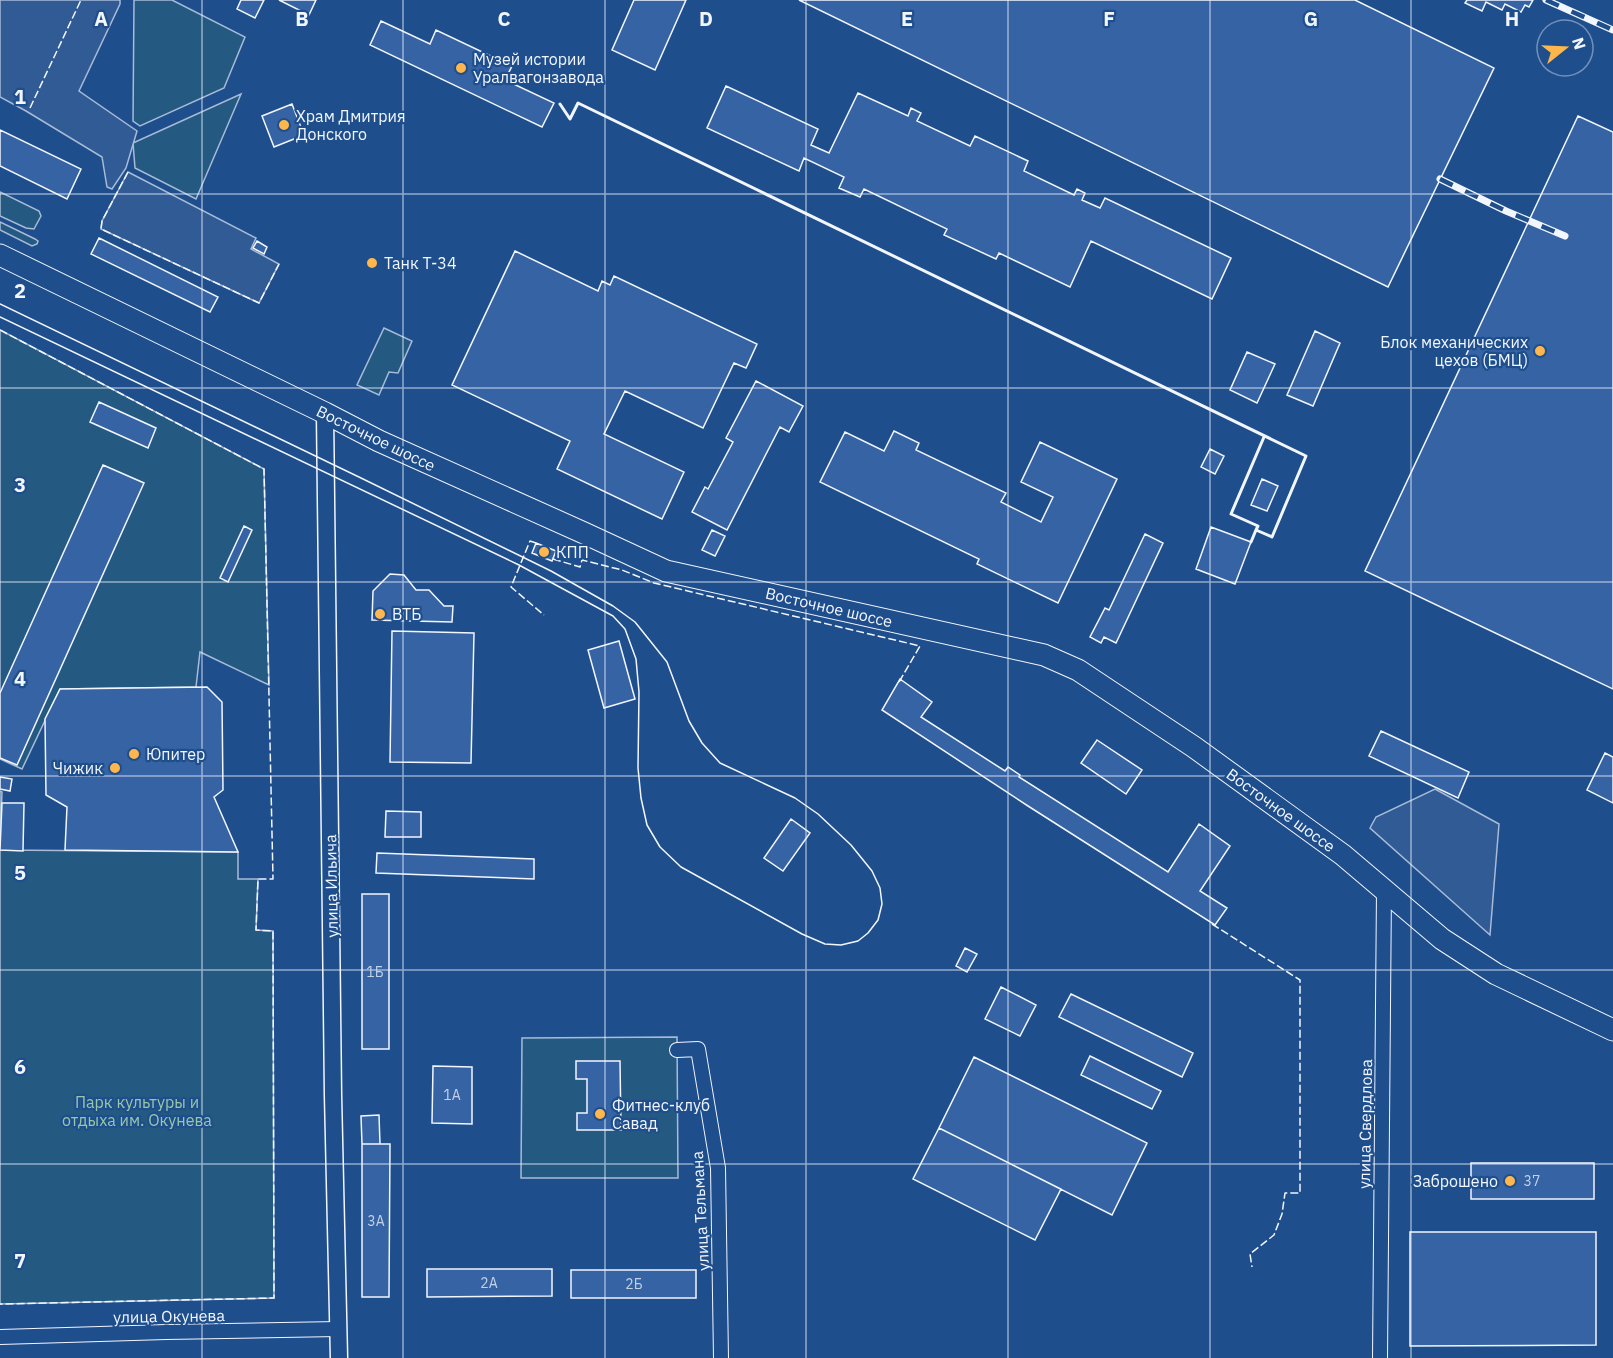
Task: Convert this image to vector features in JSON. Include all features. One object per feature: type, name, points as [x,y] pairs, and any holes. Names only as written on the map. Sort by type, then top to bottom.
[{"type":"main road","name":"Восточное шоссе","points":[[0,255],[379,441],[666,571],[1044,655],[1078,670],[1194,747],[1343,855],[1442,939],[1496,974],[1613,1030]]},
{"type":"street","name":"улица Ильича","points":[[325,413],[333,1095],[339,1358]]},
{"type":"street","name":"улица Свердлова","points":[[1380,1358],[1384,889]]},
{"type":"street","name":"улица Тельмана","points":[[677,1050],[698,1049],[718,1168],[721,1358]]},
{"type":"street","name":"улица Окунева","points":[[0,1337],[338,1329]]},
{"type":"green space","points":[[134,0],[172,0],[245,37],[224,88],[140,126],[133,121]]},
{"type":"green space","points":[[241,94],[196,199],[135,168],[133,143]]},
{"type":"green space","points":[[0,192],[39,211],[41,216],[34,229],[26,228],[0,216]]},
{"type":"green space","points":[[0,222],[35,239],[38,241],[37,244],[32,246],[0,230]]},
{"type":"green space","points":[[384,328],[412,341],[398,373],[389,372],[379,395],[357,385]]},
{"type":"green space","points":[[0,330],[264,469],[269,685],[200,652],[196,687],[60,689],[22,769],[0,759]]},
{"type":"green space","points":[[0,791],[2,792],[0,850]]},
{"type":"green space","name":"Парк культуры и отдыха им. Окунева","points":[[0,850],[238,852],[238,879],[258,879],[256,930],[273,931],[274,1298],[0,1304]]},
{"type":"green space","name":"Фитнес-клуб Савад","points":[[677,1037],[678,1178],[521,1178],[522,1038]]},
{"type":"shaded area","points":[[0,0],[120,0],[79,91],[137,131],[126,168],[112,189],[107,187],[102,157],[0,97]]},
{"type":"shaded area","points":[[128,172],[256,238],[251,249],[279,264],[259,303],[101,229],[102,221]]},
{"type":"shaded area","points":[[1435,789],[1499,824],[1490,935],[1370,828],[1376,817]]},
{"type":"building","points":[[241,0],[264,0],[255,18],[237,9]]},
{"type":"building","points":[[279,0],[316,0],[309,15]]},
{"type":"building","points":[[634,0],[686,0],[655,70],[612,50]]},
{"type":"building","points":[[799,0],[1355,0],[1494,68],[1388,287]]},
{"type":"building","points":[[1467,0],[1533,0],[1529,7],[1525,5],[1521,12],[1505,4],[1502,10],[1486,2],[1482,11],[1465,3]]},
{"type":"building","points":[[381,21],[430,44],[436,30],[512,66],[505,80],[554,103],[542,127],[370,45]]},
{"type":"building","points":[[726,86],[818,129],[811,145],[829,153],[858,93],[908,116],[911,108],[921,113],[917,121],[970,146],[975,136],[1028,161],[1024,171],[1074,195],[1077,189],[1085,193],[1082,200],[1100,208],[1105,198],[1231,258],[1212,299],[1091,241],[1070,287],[999,253],[996,259],[944,235],[947,229],[864,189],[860,197],[839,188],[844,177],[804,158],[799,171],[707,128]]},
{"type":"building","points":[[292,104],[304,135],[274,147],[262,116]]},
{"type":"building","name":"Блок механических цехов (БМЦ)","points":[[1578,116],[1613,132],[1613,689],[1365,571]]},
{"type":"building","points":[[0,130],[81,169],[67,199],[0,166]]},
{"type":"building","points":[[99,238],[218,297],[210,312],[91,254]]},
{"type":"building","points":[[257,241],[267,247],[264,254],[253,248]]},
{"type":"building","points":[[515,251],[598,291],[602,281],[610,285],[614,276],[757,344],[746,368],[734,363],[703,428],[625,391],[604,434],[684,472],[662,519],[557,469],[570,441],[452,385]]},
{"type":"building","points":[[1315,331],[1340,343],[1313,406],[1287,395]]},
{"type":"building","points":[[1247,352],[1275,364],[1257,403],[1230,390]]},
{"type":"building","points":[[756,381],[803,406],[789,432],[780,427],[727,530],[692,512],[705,487],[708,489],[733,442],[726,438]]},
{"type":"building","points":[[99,402],[156,428],[148,448],[90,422]]},
{"type":"building","points":[[894,431],[919,443],[916,450],[1006,493],[1001,502],[1041,522],[1053,497],[1021,482],[1040,442],[1117,479],[1058,603],[977,564],[979,559],[820,482],[845,432],[884,451]]},
{"type":"building","points":[[1210,449],[1224,456],[1215,474],[1201,467]]},
{"type":"building","points":[[103,465],[144,483],[17,765],[0,758],[0,693]]},
{"type":"building","points":[[1262,479],[1278,486],[1267,511],[1251,505]]},
{"type":"building","points":[[244,526],[252,530],[228,582],[220,578]]},
{"type":"building","points":[[1211,527],[1251,542],[1235,584],[1196,569]]},
{"type":"building","points":[[712,530],[725,536],[715,556],[702,550]]},
{"type":"building","points":[[1145,534],[1163,543],[1116,643],[1104,637],[1101,643],[1090,637],[1105,608],[1109,610]]},
{"type":"building","name":"КПП","points":[[536,543],[556,551],[552,561],[532,553]]},
{"type":"building","points":[[390,574],[404,575],[416,590],[429,590],[444,606],[453,606],[452,622],[372,620],[373,591]]},
{"type":"building","points":[[392,631],[474,633],[471,763],[390,762]]},
{"type":"building","points":[[619,641],[635,699],[604,708],[588,650]]},
{"type":"building","points":[[900,679],[932,702],[921,717],[1005,771],[1008,767],[1020,775],[1019,777],[1168,872],[1199,824],[1230,846],[1200,891],[1227,908],[1215,925],[882,710]]},
{"type":"building","name":"Юпитер","points":[[207,687],[222,702],[223,790],[214,797],[238,852],[65,850],[67,807],[46,795],[45,719],[60,689]]},
{"type":"building","points":[[1381,731],[1469,772],[1458,798],[1369,756]]},
{"type":"building","points":[[1097,740],[1142,770],[1126,794],[1081,763]]},
{"type":"building","points":[[1605,753],[1613,757],[1613,803],[1587,790]]},
{"type":"building","points":[[0,777],[12,779],[10,791],[0,789]]},
{"type":"building","points":[[2,803],[24,803],[23,851],[0,850]]},
{"type":"building","points":[[386,811],[421,812],[421,837],[385,837]]},
{"type":"building","points":[[791,819],[810,833],[783,871],[764,858]]},
{"type":"building","points":[[377,853],[534,859],[534,879],[376,873]]},
{"type":"building","points":[[362,894],[389,894],[389,1049],[362,1049]]},
{"type":"building","points":[[965,948],[977,954],[967,972],[956,966]]},
{"type":"building","points":[[1001,987],[1036,1005],[1020,1036],[985,1019]]},
{"type":"building","points":[[1071,994],[1193,1053],[1182,1077],[1059,1017]]},
{"type":"building","points":[[1090,1056],[1161,1091],[1152,1109],[1081,1075]]},
{"type":"building","points":[[974,1057],[1147,1143],[1112,1215],[939,1128]]},
{"type":"building","points":[[576,1061],[620,1061],[621,1130],[577,1130],[577,1113],[587,1113],[587,1079],[576,1079]]},
{"type":"building","points":[[433,1066],[472,1067],[472,1124],[432,1123]]},
{"type":"building","points":[[379,1115],[380,1144],[362,1144],[361,1116]]},
{"type":"building","points":[[939,1128],[1061,1189],[1035,1240],[913,1179]]},
{"type":"building","points":[[362,1144],[390,1144],[389,1297],[362,1297]]},
{"type":"building","points":[[1471,1163],[1594,1163],[1594,1199],[1471,1199]]},
{"type":"building","points":[[1410,1232],[1596,1232],[1596,1345],[1410,1346]]},
{"type":"building","points":[[427,1269],[552,1269],[552,1296],[427,1297]]},
{"type":"building","points":[[571,1270],[696,1270],[696,1298],[571,1298]]},
{"type":"tram line","points":[[0,304],[551,571],[613,606],[635,622],[667,662],[689,721],[702,743],[720,763],[795,798],[818,814],[851,845],[872,871],[880,888],[882,904],[878,920],[858,941],[841,945],[825,944],[802,934],[681,867],[660,847],[647,825],[641,798],[638,768],[639,692],[636,659],[625,629],[613,616],[519,565],[0,317]]},
{"type":"railway","points":[[1546,0],[1613,30]]},
{"type":"railway","points":[[1440,179],[1565,236]]},
{"type":"fence","points":[[30,108],[81,0]]},
{"type":"fence","points":[[128,172],[102,221],[101,229],[259,303],[279,264]]},
{"type":"fence","points":[[0,330],[264,469],[273,879],[258,879],[256,930],[273,931],[274,1291],[274,1298],[0,1304]]},
{"type":"fence","points":[[536,543],[530,541],[511,587],[544,615]]},
{"type":"fence","points":[[553,559],[580,567],[582,560],[622,570],[654,583],[920,646],[899,682]]},
{"type":"fence","points":[[1212,924],[1300,980],[1300,1193],[1285,1193],[1282,1214],[1274,1235],[1250,1254],[1252,1267]]},
{"type":"wall","points":[[560,104],[570,119],[578,103],[1306,456],[1272,537],[1256,530],[1251,542]]},
{"type":"wall","points":[[1256,530],[1258,526],[1231,514],[1264,437]]},
{"type":"place","name":"Музей истории Уралвагонзавода","points":[[461,68]]},
{"type":"place","name":"Храм Дмитрия Донского","points":[[284,125]]},
{"type":"place","name":"Танк Т-34","points":[[372,263]]},
{"type":"place","name":"Блок механических цехов (БМЦ)","points":[[1540,351]]},
{"type":"place","name":"КПП","points":[[544,552]]},
{"type":"place","name":"ВТБ","points":[[380,614]]},
{"type":"place","name":"Юпитер","points":[[134,754]]},
{"type":"place","name":"Чижик","points":[[115,768]]},
{"type":"place","name":"Фитнес-клуб Савад","points":[[600,1114]]},
{"type":"place","name":"Заброшено","points":[[1510,1181]]}]
